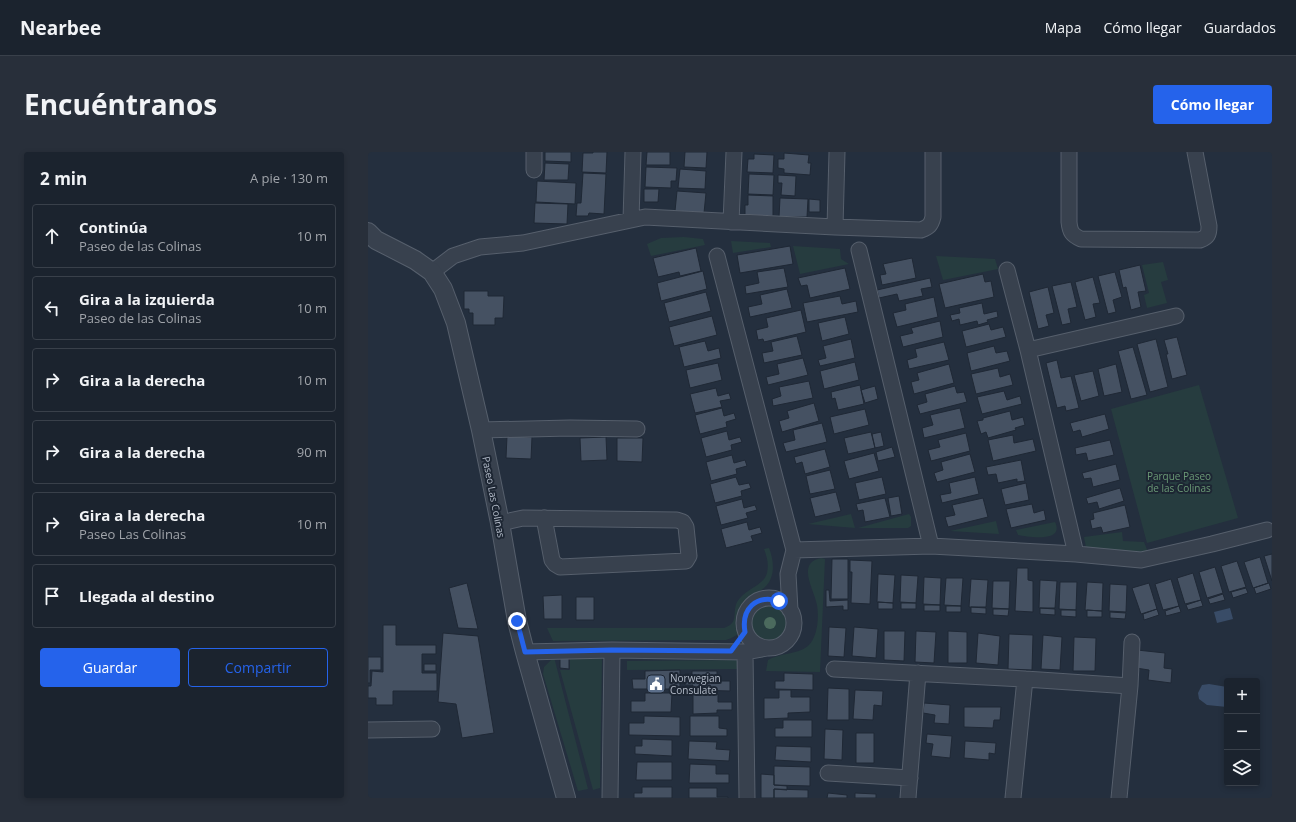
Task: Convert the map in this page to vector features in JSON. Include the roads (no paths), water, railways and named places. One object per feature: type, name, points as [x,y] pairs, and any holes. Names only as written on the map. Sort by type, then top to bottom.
[{"type":"street","points":[[534,152],[534,170]]},
{"type":"street","points":[[631,220],[633,152]]},
{"type":"street","points":[[731,222],[734,152]]},
{"type":"street","points":[[835,228],[837,152]]},
{"type":"street","points":[[432,272],[453,256],[480,247],[523,243],[645,217],[835,228],[921,230],[927,228],[931,224],[933,217],[933,152]]},
{"type":"street","points":[[1069,152],[1069,222],[1070,231],[1073,236],[1081,238],[1200,240],[1206,238],[1209,233],[1209,226],[1195,152]]},
{"type":"street","name":"Paseo Las Colinas","points":[[368,232],[376,240],[415,260],[432,272],[443,289],[456,323],[481,430],[500,523],[517,621],[566,798]]},
{"type":"street","points":[[859,250],[931,546]]},
{"type":"street","points":[[525,652],[612,650],[738,652],[775,647],[788,639],[792,632],[794,625],[790,610],[788,574],[794,550],[717,256]]},
{"type":"street","points":[[1007,270],[1028,350],[1076,554]]},
{"type":"street","points":[[1028,350],[1176,316]]},
{"type":"street","points":[[481,430],[570,428],[637,429]]},
{"type":"street","points":[[500,523],[523,518],[544,518],[677,520],[683,522],[686,527],[689,556],[686,561],[560,566],[555,564],[552,560],[544,518]]},
{"type":"street","points":[[794,550],[931,546],[1076,554],[1141,560],[1267,530]]},
{"type":"street","points":[[765,599],[788,574]]},
{"type":"street","points":[[747,798],[738,652],[745,632],[744,618],[752,605],[765,599],[779,601],[790,610]]},
{"type":"street","points":[[745,632],[754,643],[767,648]]},
{"type":"street","points":[[1119,798],[1130,686],[1132,642]]},
{"type":"street","points":[[610,798],[612,650]]},
{"type":"street","points":[[834,669],[1130,686]]},
{"type":"street","points":[[908,798],[918,673]]},
{"type":"street","points":[[1013,798],[1025,679]]},
{"type":"street","points":[[368,730],[432,729]]},
{"type":"street","points":[[828,773],[910,778]]},
{"type":"water","points":[[1230,608],[1233,619],[1217,623],[1214,612]]},
{"type":"water","points":[[1209,684],[1224,686],[1224,707],[1207,705],[1199,699],[1198,693],[1202,685]]},
{"type":"place","name":"Norwegian Consulate","points":[[656,684]]},
{"type":"park label","name":"Parque Paseo de las Colinas","points":[[1179,482]]}]
